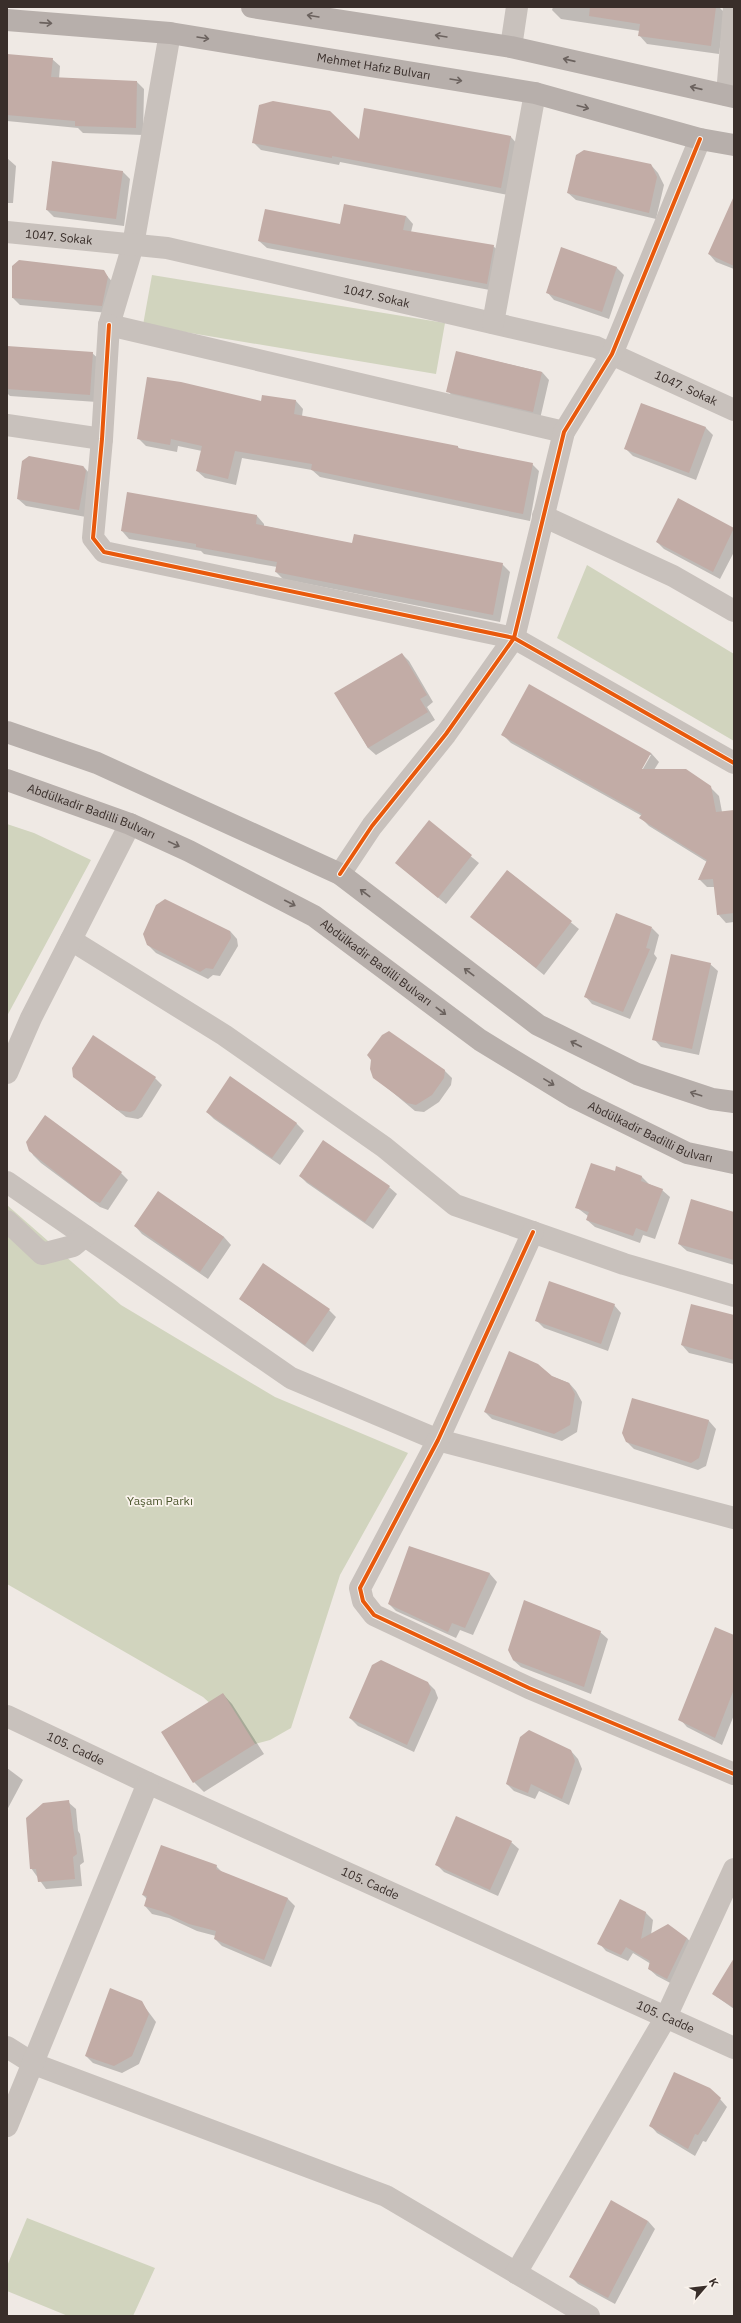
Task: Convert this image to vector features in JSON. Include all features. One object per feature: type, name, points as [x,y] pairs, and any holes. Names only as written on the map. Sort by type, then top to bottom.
[{"type":"main road","points":[[252,7],[511,47],[730,96]]},
{"type":"main road","name":"Mehmet Hafız Bulvarı","points":[[7,20],[170,32],[535,93],[700,139],[734,145]]},
{"type":"main road","points":[[7,732],[97,763],[340,874],[538,1025],[637,1074],[712,1099],[734,1102]]},
{"type":"main road","name":"Abdülkadir Badilli Bulvarı","points":[[7,780],[130,824],[189,852],[314,916],[480,1040],[575,1098],[687,1153],[734,1163]]},
{"type":"street","points":[[511,47],[517,7]]},
{"type":"street","points":[[730,96],[734,7]]},
{"type":"street","points":[[170,32],[133,245],[109,325],[102,439],[93,538],[104,552],[514,638],[734,762]]},
{"type":"street","points":[[494,323],[535,93]]},
{"type":"street","points":[[340,874],[372,826],[446,734],[514,638],[564,432],[612,354],[700,139]]},
{"type":"street","name":"1047. Sokak","points":[[7,232],[167,248],[596,347],[734,410]]},
{"type":"street","points":[[109,325],[564,432]]},
{"type":"street","points":[[7,425],[102,439]]},
{"type":"street","points":[[544,516],[673,576],[734,611]]},
{"type":"street","points":[[7,1073],[31,1018],[130,824]]},
{"type":"street","points":[[71,940],[224,1035],[384,1147],[455,1205],[624,1264],[734,1296]]},
{"type":"street","points":[[7,1182],[291,1378],[438,1440],[734,1518]]},
{"type":"street","points":[[7,1220],[42,1254],[73,1246],[85,1236]]},
{"type":"street","points":[[533,1232],[438,1440],[360,1588],[364,1601],[374,1615],[529,1688],[734,1774]]},
{"type":"street","name":"105. Cadde","points":[[7,1716],[148,1783],[734,2048]]},
{"type":"street","points":[[7,2126],[34,2064],[148,1783]]},
{"type":"street","points":[[516,2273],[666,2017],[734,1869]]},
{"type":"street","points":[[7,2048],[34,2064],[386,2196],[589,2316]]},
{"type":"green space","points":[[152,275],[445,323],[436,374],[143,325]]},
{"type":"green space","points":[[587,565],[734,654],[734,741],[557,638]]},
{"type":"green space","points":[[7,824],[34,833],[91,860],[7,1016]]},
{"type":"green space","name":"Yaşam Parkı","points":[[7,1205],[121,1305],[275,1397],[408,1453],[340,1575],[291,1728],[270,1740],[255,1744],[203,1697],[7,1584]]},
{"type":"green space","points":[[27,2218],[155,2268],[133,2316],[68,2316],[7,2291],[7,2266]]},
{"type":"building","points":[[590,7],[716,7],[711,46],[638,36],[640,24],[589,16]]},
{"type":"building","points":[[7,54],[53,58],[51,77],[137,81],[136,128],[75,126],[75,121],[7,115]]},
{"type":"building","points":[[273,101],[330,111],[359,139],[364,108],[511,136],[501,188],[332,156],[332,158],[252,143],[259,105]]},
{"type":"building","points":[[584,150],[651,164],[657,177],[649,213],[567,193],[576,155]]},
{"type":"building","points":[[52,161],[123,171],[116,219],[46,210]]},
{"type":"building","points":[[734,196],[734,266],[708,254]]},
{"type":"building","points":[[344,204],[406,216],[403,230],[494,245],[487,284],[258,241],[265,209],[340,224]]},
{"type":"building","points":[[561,247],[617,267],[602,312],[546,293]]},
{"type":"building","points":[[19,260],[104,270],[108,277],[102,306],[12,298],[12,266]]},
{"type":"building","points":[[7,346],[93,352],[90,395],[7,389]]},
{"type":"building","points":[[456,351],[542,372],[533,412],[446,392]]},
{"type":"building","points":[[147,377],[181,382],[261,401],[262,395],[296,400],[294,414],[458,446],[458,448],[533,463],[523,514],[311,470],[312,464],[235,451],[228,479],[196,471],[202,446],[171,439],[170,445],[137,439]]},
{"type":"building","points":[[641,403],[706,427],[689,473],[624,449]]},
{"type":"building","points":[[29,456],[83,466],[86,471],[79,510],[17,499],[22,461]]},
{"type":"building","points":[[127,492],[257,515],[256,524],[352,543],[354,534],[503,563],[493,615],[275,572],[277,562],[196,547],[196,544],[121,531]]},
{"type":"building","points":[[678,498],[734,528],[713,572],[656,542]]},
{"type":"building","points":[[402,653],[427,695],[420,699],[428,712],[368,748],[334,693]]},
{"type":"building","points":[[529,684],[651,753],[642,769],[686,769],[711,786],[716,812],[734,810],[734,913],[717,915],[713,879],[698,880],[707,860],[639,818],[642,814],[501,735]]},
{"type":"building","points":[[429,820],[472,855],[438,898],[395,863]]},
{"type":"building","points":[[507,870],[572,921],[536,968],[470,917]]},
{"type":"building","points":[[165,899],[230,931],[231,938],[213,969],[206,968],[200,972],[147,945],[143,934],[156,905]]},
{"type":"building","points":[[616,913],[652,927],[646,948],[650,949],[623,1012],[584,997]]},
{"type":"building","points":[[671,954],[711,963],[692,1049],[652,1040]]},
{"type":"building","points":[[389,1031],[445,1070],[444,1078],[432,1095],[416,1105],[407,1103],[373,1078],[370,1069],[371,1060],[367,1055],[382,1035]]},
{"type":"building","points":[[93,1035],[156,1077],[135,1110],[130,1112],[117,1110],[73,1077],[72,1068]]},
{"type":"building","points":[[230,1076],[297,1123],[272,1158],[206,1112]]},
{"type":"building","points":[[45,1115],[122,1172],[100,1203],[91,1200],[29,1151],[26,1142]]},
{"type":"building","points":[[323,1140],[390,1186],[365,1222],[299,1176]]},
{"type":"building","points":[[591,1163],[615,1171],[616,1166],[642,1176],[641,1181],[663,1189],[647,1232],[636,1228],[633,1236],[586,1220],[589,1212],[575,1208]]},
{"type":"building","points":[[158,1191],[224,1237],[200,1272],[134,1226]]},
{"type":"building","points":[[691,1199],[734,1212],[734,1260],[678,1244]]},
{"type":"building","points":[[263,1263],[330,1309],[305,1345],[239,1299]]},
{"type":"building","points":[[549,1281],[615,1304],[601,1344],[535,1321]]},
{"type":"building","points":[[691,1304],[734,1315],[734,1360],[681,1345]]},
{"type":"building","points":[[509,1351],[538,1364],[552,1376],[569,1383],[575,1394],[570,1425],[554,1434],[484,1412]]},
{"type":"building","points":[[632,1398],[709,1420],[699,1458],[691,1463],[626,1442],[622,1433]]},
{"type":"building","points":[[409,1546],[490,1573],[465,1628],[452,1623],[448,1632],[388,1604]]},
{"type":"building","points":[[524,1600],[601,1631],[584,1687],[513,1660],[508,1650]]},
{"type":"building","points":[[715,1627],[734,1635],[734,1689],[715,1738],[678,1720]]},
{"type":"building","points":[[381,1660],[428,1682],[431,1690],[407,1745],[349,1718],[372,1665]]},
{"type":"building","points":[[223,1693],[255,1744],[193,1783],[161,1732]]},
{"type":"building","points":[[529,1730],[571,1750],[575,1761],[562,1799],[531,1784],[528,1793],[506,1784],[520,1737]]},
{"type":"building","points":[[69,1800],[77,1854],[73,1857],[75,1879],[38,1882],[36,1869],[30,1869],[26,1818],[43,1803]]},
{"type":"building","points":[[456,1816],[512,1841],[490,1890],[435,1865]]},
{"type":"building","points":[[161,1845],[217,1865],[216,1869],[288,1898],[264,1960],[214,1939],[216,1931],[189,1924],[161,1911],[144,1906],[147,1896],[142,1895]]},
{"type":"building","points":[[620,1899],[646,1912],[641,1939],[668,1924],[687,1938],[667,1979],[648,1969],[650,1961],[626,1947],[621,1955],[597,1944]]},
{"type":"building","points":[[734,1958],[734,2008],[712,1994]]},
{"type":"building","points":[[110,1988],[142,2001],[149,2014],[132,2056],[114,2066],[85,2056]]},
{"type":"building","points":[[674,2072],[710,2088],[721,2098],[698,2135],[695,2134],[688,2149],[649,2126]]},
{"type":"building","points":[[611,2200],[648,2221],[608,2298],[569,2277]]},
{"type":"cycle path","points":[[340,874],[372,826],[446,734],[514,638],[564,432],[612,354],[700,139]]},
{"type":"cycle path","points":[[109,325],[102,439],[93,538],[104,552],[514,638],[734,763]]},
{"type":"cycle path","points":[[533,1232],[438,1440],[360,1588],[363,1601],[374,1615],[529,1688],[734,1774]]}]
